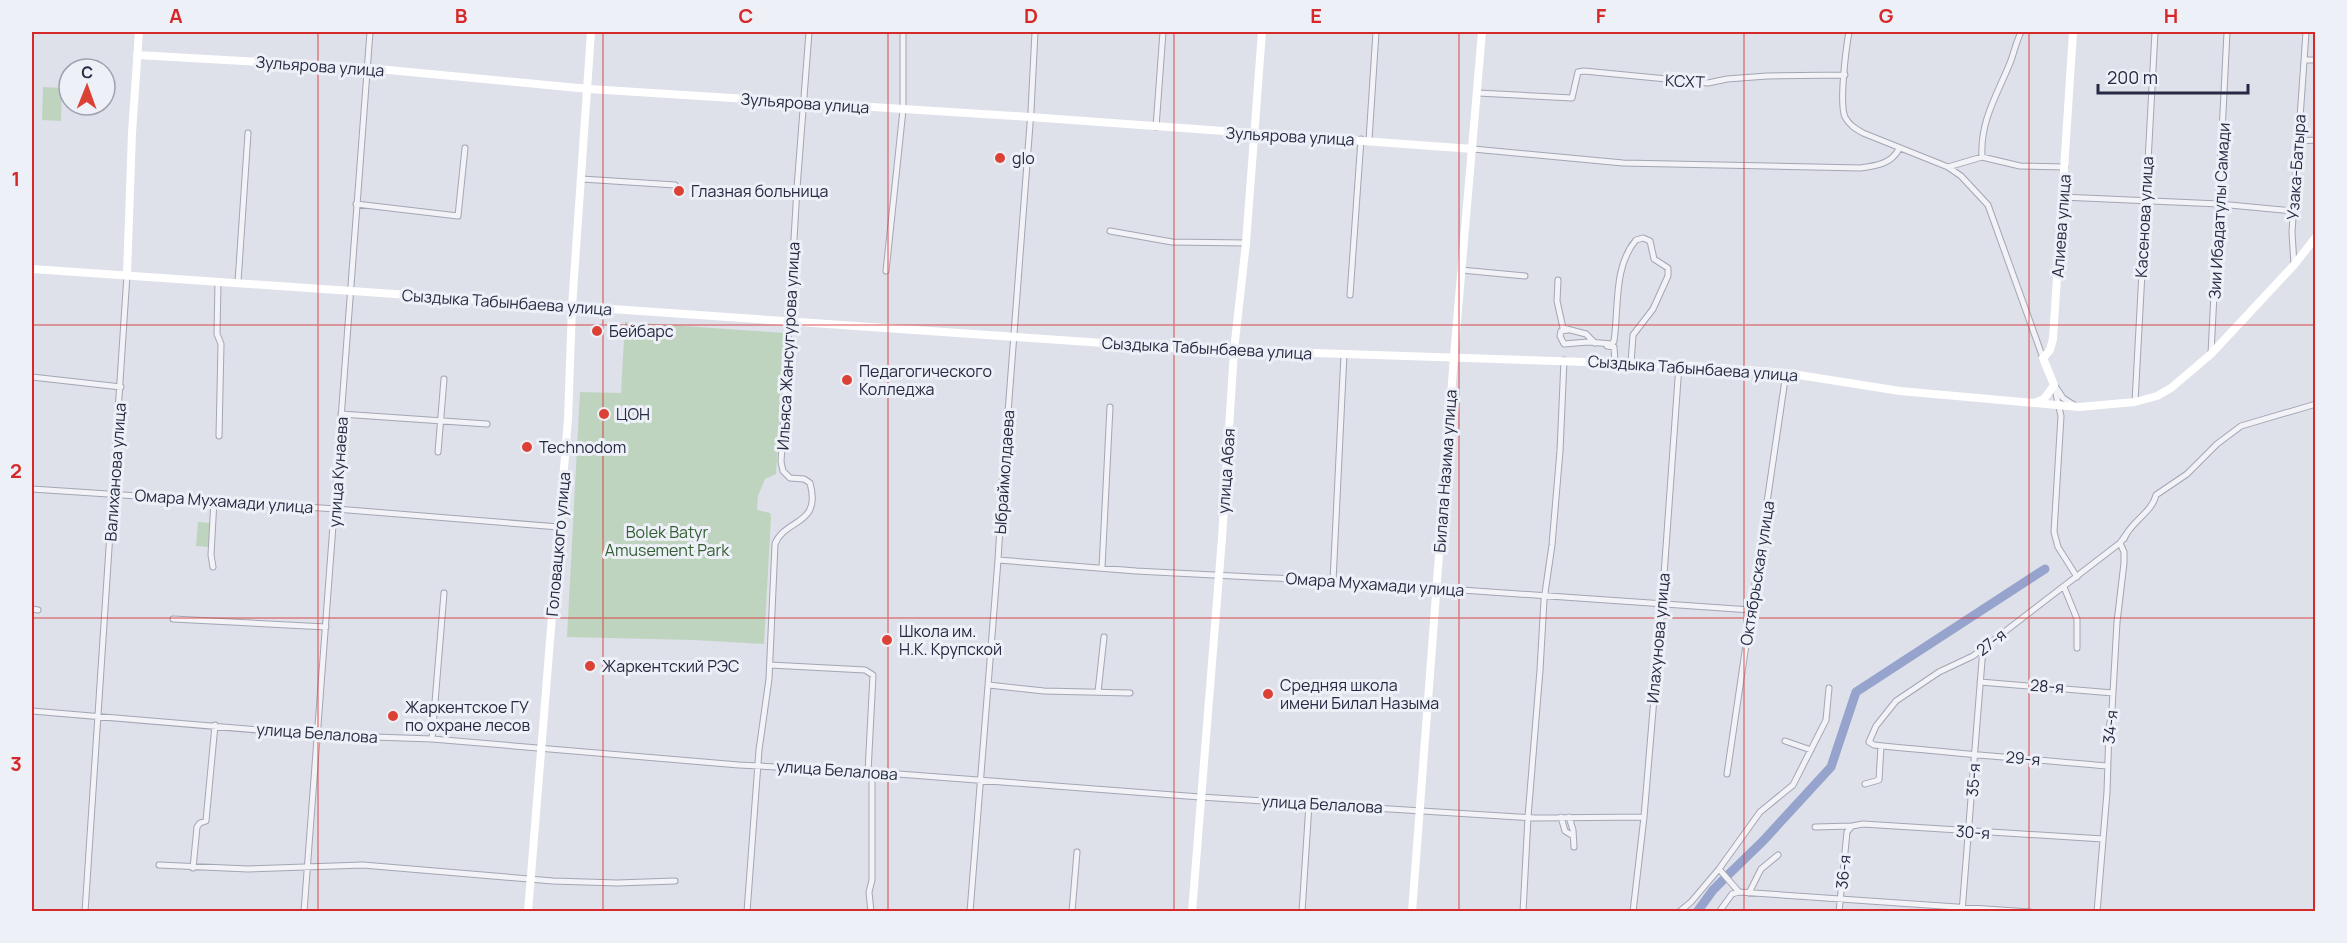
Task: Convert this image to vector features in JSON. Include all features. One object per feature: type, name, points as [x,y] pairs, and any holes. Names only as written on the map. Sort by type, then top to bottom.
[{"type":"street","name":"Валиханова улица","points":[[85,912],[121,387],[139,32]]},
{"type":"street","name":"улица Кунаева","points":[[304,912],[370,32]]},
{"type":"street","name":"Головацкого улица","points":[[528,912],[568,419],[572,307],[589,89],[591,32]]},
{"type":"street","name":"Ильяса Жансугурова улица","points":[[747,912],[758,766],[770,665],[775,544],[783,533],[804,519],[810,511],[812,502],[810,483],[804,479],[790,478],[783,471],[781,462],[809,32]]},
{"type":"street","points":[[886,271],[895,203],[903,110],[903,32]]},
{"type":"street","name":"Ыбраймолдаева","points":[[970,912],[989,685],[1035,32]]},
{"type":"street","points":[[1156,127],[1163,32]]},
{"type":"street","name":"улица Абая","points":[[1192,912],[1234,350],[1237,341],[1256,133],[1262,32]]},
{"type":"street","points":[[1370,140],[1376,32]]},
{"type":"street","name":"Билала Назима улица","points":[[1412,912],[1454,356],[1482,32]]},
{"type":"street","points":[[1849,32],[1845,75],[1845,117],[1853,128],[1899,149],[1948,167],[1961,176],[1989,205],[2054,385],[2061,416],[2054,532],[2058,547],[2078,577]]},
{"type":"street","points":[[1982,157],[1983,131],[1988,112],[2010,64],[2021,32]]},
{"type":"street","name":"Алиева улица","points":[[2043,358],[2050,350],[2053,339],[2073,32]]},
{"type":"street","name":"Касенова улица","points":[[2135,402],[2155,32]]},
{"type":"street","name":"Зии Ибадатулы Самади","points":[[2211,354],[2227,32]]},
{"type":"street","name":"Узака-Батыра","points":[[2294,266],[2291,248],[2306,32]]},
{"type":"street","name":"Зульярова улица","points":[[137,55],[367,68],[589,89],[1370,140],[1473,149]]},
{"type":"street","points":[[2304,60],[2316,60]]},
{"type":"street","name":"КСХТ","points":[[1478,93],[1572,98],[1576,75],[1584,71],[1708,83],[1767,76],[1845,75]]},
{"type":"street","points":[[238,282],[248,133]]},
{"type":"street","points":[[1350,295],[1360,140]]},
{"type":"street","points":[[2298,141],[2316,140]]},
{"type":"street","points":[[356,204],[458,216],[465,148]]},
{"type":"street","points":[[1473,149],[1623,163],[1718,167],[1780,165],[1860,168],[1884,164],[1894,157],[1899,149]]},
{"type":"street","points":[[1948,167],[1982,157],[2020,166],[2065,167]]},
{"type":"street","points":[[582,179],[675,185]]},
{"type":"street","points":[[2062,197],[2219,204],[2294,211]]},
{"type":"street","points":[[1110,231],[1172,242],[1246,243]]},
{"type":"street","name":"Сыздыка Табынбаева улица","points":[[32,269],[1190,349],[1679,365],[1786,373],[1900,391],[2079,407],[2135,402],[2157,396],[2171,388],[2211,354],[2294,266],[2316,237]]},
{"type":"street","points":[[1568,330],[1561,331],[1560,336],[1564,344],[1612,344],[1618,291],[1625,259],[1636,240],[1643,238],[1650,241],[1654,259],[1668,268],[1668,276],[1648,318],[1633,335],[1631,363]]},
{"type":"street","points":[[1461,270],[1525,276]]},
{"type":"street","points":[[1558,280],[1558,314],[1563,328],[1586,334],[1595,344],[1614,347],[1615,362]]},
{"type":"street","points":[[218,282],[217,334],[221,344],[219,436]]},
{"type":"street","points":[[1333,581],[1344,354]]},
{"type":"street","points":[[1523,912],[1545,595],[1560,452],[1564,360]]},
{"type":"street","name":"Илахунова улица","points":[[1633,912],[1644,817],[1662,603],[1679,365]]},
{"type":"street","name":"Октябрьская улица","points":[[1728,774],[1786,373]]},
{"type":"street","points":[[32,377],[121,387]]},
{"type":"street","points":[[438,452],[444,378]]},
{"type":"street","points":[[2032,403],[2044,399],[2054,385]]},
{"type":"street","points":[[2054,385],[2067,402],[2079,407]]},
{"type":"street","name":"27-я","points":[[1869,742],[1876,726],[1896,701],[1939,672],[1973,656],[2121,545],[2134,522],[2155,502],[2156,495],[2187,474],[2217,444],[2241,426],[2316,404]]},
{"type":"street","points":[[1102,568],[1110,407]]},
{"type":"street","points":[[341,414],[487,424]]},
{"type":"street","name":"Омара Мухамади улица","points":[[32,489],[214,500],[559,527]]},
{"type":"street","points":[[213,567],[211,555],[214,500]]},
{"type":"street","name":"34-я","points":[[2096,911],[2117,622],[2124,563],[2121,545]]},
{"type":"street","name":"Омара Мухамади улица","points":[[998,560],[1751,610]]},
{"type":"street","points":[[2064,587],[2077,619],[2077,648]]},
{"type":"street","points":[[432,739],[444,593]]},
{"type":"street","points":[[173,619],[326,627]]},
{"type":"street","points":[[1098,692],[1104,637]]},
{"type":"street","name":"35-я","points":[[1962,909],[1983,648]]},
{"type":"street","points":[[770,665],[865,670],[873,675],[870,772],[872,880],[869,892],[871,912]]},
{"type":"street","name":"28-я","points":[[1980,682],[2113,693]]},
{"type":"street","points":[[989,685],[1044,691],[1130,693]]},
{"type":"street","points":[[1679,912],[1719,870],[1760,812],[1793,785],[1826,720],[1829,688]]},
{"type":"street","name":"улица Белалова","points":[[32,711],[317,735],[432,739],[758,766],[870,772],[1200,797],[1528,817],[1644,817]]},
{"type":"street","points":[[193,867],[197,827],[206,820],[215,725]]},
{"type":"street","points":[[1785,741],[1811,750]]},
{"type":"street","name":"29-я","points":[[1869,742],[1881,746],[1975,756],[2107,766]]},
{"type":"street","points":[[1865,784],[1879,780],[1881,746]]},
{"type":"street","points":[[1302,912],[1309,804]]},
{"type":"street","points":[[1561,817],[1565,831],[1573,836]]},
{"type":"street","points":[[1569,817],[1574,847]]},
{"type":"street","name":"30-я","points":[[1815,827],[1863,824],[2103,839]]},
{"type":"street","points":[[1842,826],[1847,832],[1851,826]]},
{"type":"street","name":"36-я","points":[[1839,912],[1847,832]]},
{"type":"street","points":[[1072,912],[1077,852]]},
{"type":"street","points":[[1749,893],[1761,869],[1778,855]]},
{"type":"street","points":[[159,865],[193,867],[363,865],[530,879],[617,883],[675,881]]},
{"type":"street","points":[[1719,870],[1739,892]]},
{"type":"street","points":[[1719,912],[1732,894],[1739,892],[2030,912]]},
{"type":"green space","points":[[43,87],[57,88],[57,117],[61,117],[61,121],[42,120]]},
{"type":"green space","name":"Bolek Batyr Amusement Park","points":[[625,322],[784,333],[776,474],[765,479],[758,496],[757,510],[770,513],[771,517],[764,644],[567,637],[580,392],[621,393]]},
{"type":"green space","points":[[198,522],[210,523],[208,547],[196,546]]},
{"type":"waterway","points":[[1729,874],[1763,841],[1831,767],[1856,692],[2045,569]]},
{"type":"waterway","points":[[1697,912],[1723,880]]},
{"type":"place","name":"glo","points":[[1000,158]]},
{"type":"place","name":"Глазная больница","points":[[679,191]]},
{"type":"place","name":"Бейбарс","points":[[597,331]]},
{"type":"place","name":"Педагогического Колледжа","points":[[847,380]]},
{"type":"place","name":"ЦОН","points":[[604,414]]},
{"type":"place","name":"Technodom","points":[[527,447]]},
{"type":"place","name":"Школа им. Н.К. Крупской","points":[[887,640]]},
{"type":"place","name":"Жаркентский РЭС","points":[[590,666]]},
{"type":"place","name":"Средняя школа имени Билал Назыма","points":[[1268,694]]},
{"type":"place","name":"Жаркентское ГУ по охране лесов","points":[[393,716]]}]
